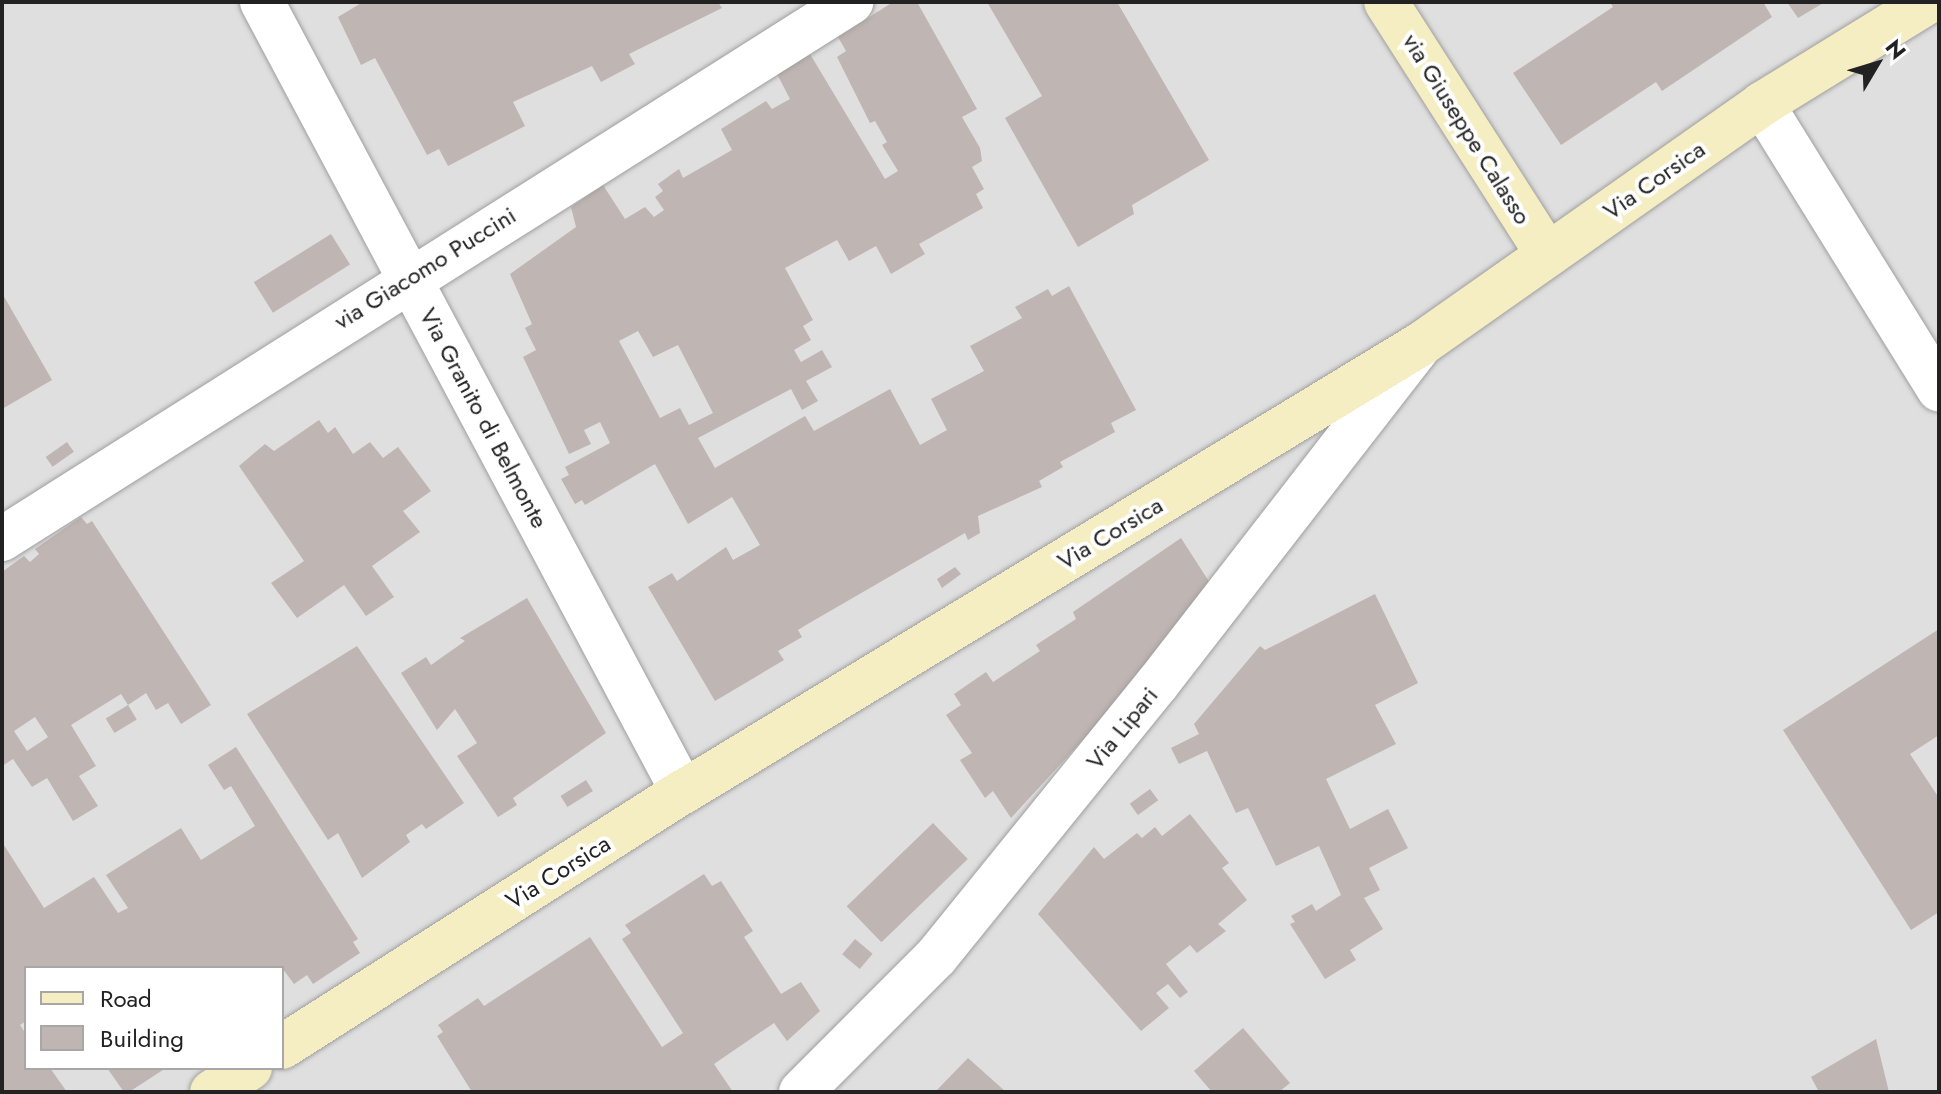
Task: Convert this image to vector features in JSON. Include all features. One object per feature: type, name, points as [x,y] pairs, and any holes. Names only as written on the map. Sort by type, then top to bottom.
[{"type":"main road","name":"via Giuseppe Calasso","points":[[1386,2],[1548,255]]},
{"type":"main road","name":"Via Corsica","points":[[284,1046],[683,792],[1421,344],[1762,104],[1928,2]]},
{"type":"main road","points":[[212,1092],[247,1070]]},
{"type":"street","name":"Via Granito di Belmonte","points":[[262,2],[683,792]]},
{"type":"street","name":"via Giacomo Puccini","points":[[2,539],[409,278],[851,2]]},
{"type":"street","points":[[1762,104],[1939,390]]},
{"type":"street","name":"Via Lipari","points":[[801,1092],[936,957],[1158,683],[1421,344]]},
{"type":"shaded area","points":[[2,2],[1939,2],[1939,1092],[2,1092]]},
{"type":"building","points":[[363,2],[718,2],[722,8],[629,54],[635,64],[601,82],[592,66],[513,102],[525,126],[448,166],[439,149],[427,155],[375,58],[361,65],[338,17]]},
{"type":"building","points":[[893,2],[917,2],[977,109],[962,117],[980,148],[982,161],[972,167],[984,189],[976,194],[983,208],[919,244],[925,254],[891,274],[876,246],[849,261],[837,240],[785,268],[813,320],[803,326],[811,340],[794,350],[801,362],[822,350],[832,367],[806,381],[818,401],[802,410],[791,389],[698,438],[715,468],[805,416],[814,431],[890,389],[920,445],[947,430],[931,399],[984,371],[970,346],[1022,318],[1015,307],[1048,289],[1052,296],[1069,286],[1136,410],[1111,423],[1115,432],[1060,462],[1063,467],[1039,481],[1042,487],[978,516],[980,533],[968,540],[965,533],[798,630],[802,637],[778,651],[784,660],[715,701],[648,587],[672,573],[677,581],[726,547],[733,560],[760,545],[732,497],[688,524],[655,464],[585,505],[582,500],[575,504],[561,479],[569,475],[565,467],[610,443],[600,422],[584,430],[591,444],[569,454],[523,357],[536,350],[525,328],[532,324],[510,274],[576,227],[571,207],[603,185],[625,219],[645,207],[654,217],[664,210],[655,197],[663,191],[658,184],[679,169],[683,178],[732,150],[721,129],[766,101],[772,109],[790,99],[777,74],[810,54],[885,179],[898,171],[882,145],[887,142],[875,121],[870,123],[837,57],[846,51],[838,37]],"holes":[[[638,331],[653,357],[678,345],[713,413],[689,425],[680,408],[660,418],[619,341]]]},
{"type":"building","points":[[987,2],[1117,2],[1209,160],[1132,205],[1134,214],[1078,247],[1005,118],[1042,96]]},
{"type":"building","points":[[1610,2],[1763,2],[1772,17],[1662,91],[1656,82],[1561,145],[1513,73],[1613,7]]},
{"type":"building","points":[[1787,2],[1825,2],[1798,18]]},
{"type":"building","points":[[331,234],[350,265],[273,313],[254,282]]},
{"type":"building","points":[[2,293],[52,380],[2,409]]},
{"type":"building","points":[[319,420],[328,433],[335,427],[353,454],[370,442],[383,458],[398,447],[431,491],[403,511],[420,532],[372,566],[394,597],[366,616],[344,585],[297,618],[271,583],[304,561],[239,466],[265,444],[274,451]]},
{"type":"building","points":[[67,442],[74,452],[53,467],[46,457]]},
{"type":"building","points":[[81,517],[87,524],[92,521],[211,705],[181,724],[168,703],[156,710],[146,693],[128,705],[121,694],[71,725],[96,766],[79,776],[98,806],[73,821],[47,778],[32,787],[13,759],[2,766],[2,572],[24,556],[30,562],[39,554],[35,549]],"holes":[[[35,717],[48,737],[27,751],[14,731]]]},
{"type":"building","points":[[1181,538],[1217,594],[1011,818],[993,791],[985,798],[960,760],[972,753],[946,715],[961,705],[954,694],[986,672],[993,682],[1040,651],[1036,645],[1076,619],[1073,612]]},
{"type":"building","points":[[955,567],[961,574],[942,588],[937,579]]},
{"type":"building","points":[[1375,594],[1418,683],[1375,705],[1396,744],[1326,779],[1350,829],[1388,809],[1408,848],[1369,868],[1380,890],[1364,898],[1383,929],[1350,950],[1356,960],[1325,979],[1290,924],[1295,922],[1291,916],[1312,904],[1316,911],[1341,895],[1319,846],[1276,866],[1248,808],[1236,813],[1207,751],[1179,764],[1171,748],[1199,734],[1194,724],[1260,646],[1265,650]]},
{"type":"building","points":[[527,598],[606,733],[513,798],[517,805],[498,817],[457,756],[477,743],[455,709],[437,730],[401,673],[426,657],[431,665],[465,641],[460,638]]},
{"type":"building","points":[[1939,629],[1939,735],[1910,754],[1939,798],[1939,912],[1911,930],[1783,730]]},
{"type":"building","points":[[357,646],[464,803],[426,829],[422,824],[406,835],[410,842],[362,878],[338,833],[328,840],[247,714]]},
{"type":"building","points":[[128,705],[137,720],[114,733],[106,718]]},
{"type":"building","points":[[236,747],[358,939],[353,942],[360,953],[313,984],[307,975],[294,984],[284,966],[24,966],[24,1022],[20,1025],[24,1031],[24,1070],[51,1070],[67,1092],[2,1092],[2,842],[44,908],[94,877],[118,913],[128,908],[106,875],[181,828],[201,860],[255,826],[231,786],[224,790],[208,765]]},
{"type":"building","points":[[586,780],[593,791],[567,807],[561,796]]},
{"type":"building","points":[[1150,789],[1158,800],[1138,815],[1130,804]]},
{"type":"building","points":[[1190,814],[1229,863],[1222,868],[1247,900],[1218,924],[1226,931],[1197,953],[1190,945],[1166,964],[1188,992],[1180,998],[1168,984],[1156,993],[1169,1008],[1141,1031],[1038,914],[1094,847],[1104,859],[1137,833],[1142,838],[1155,827],[1162,836]]},
{"type":"building","points":[[933,823],[968,859],[881,942],[847,906]]},
{"type":"building","points":[[704,874],[712,886],[721,881],[753,931],[744,937],[781,994],[801,982],[820,1011],[787,1041],[774,1023],[714,1064],[733,1092],[472,1092],[437,1036],[443,1032],[438,1025],[478,998],[484,1006],[590,937],[662,1047],[683,1033],[622,939],[631,933],[625,925]]},
{"type":"building","points":[[855,939],[873,954],[860,969],[842,954]]},
{"type":"building","points":[[1243,1028],[1290,1083],[1279,1092],[1212,1092],[1194,1071]]},
{"type":"building","points":[[1876,1039],[1889,1092],[1819,1092],[1811,1077]]},
{"type":"building","points":[[968,1058],[1006,1092],[935,1092]]},
{"type":"building","points":[[108,1070],[163,1070],[129,1092],[124,1092]]}]
